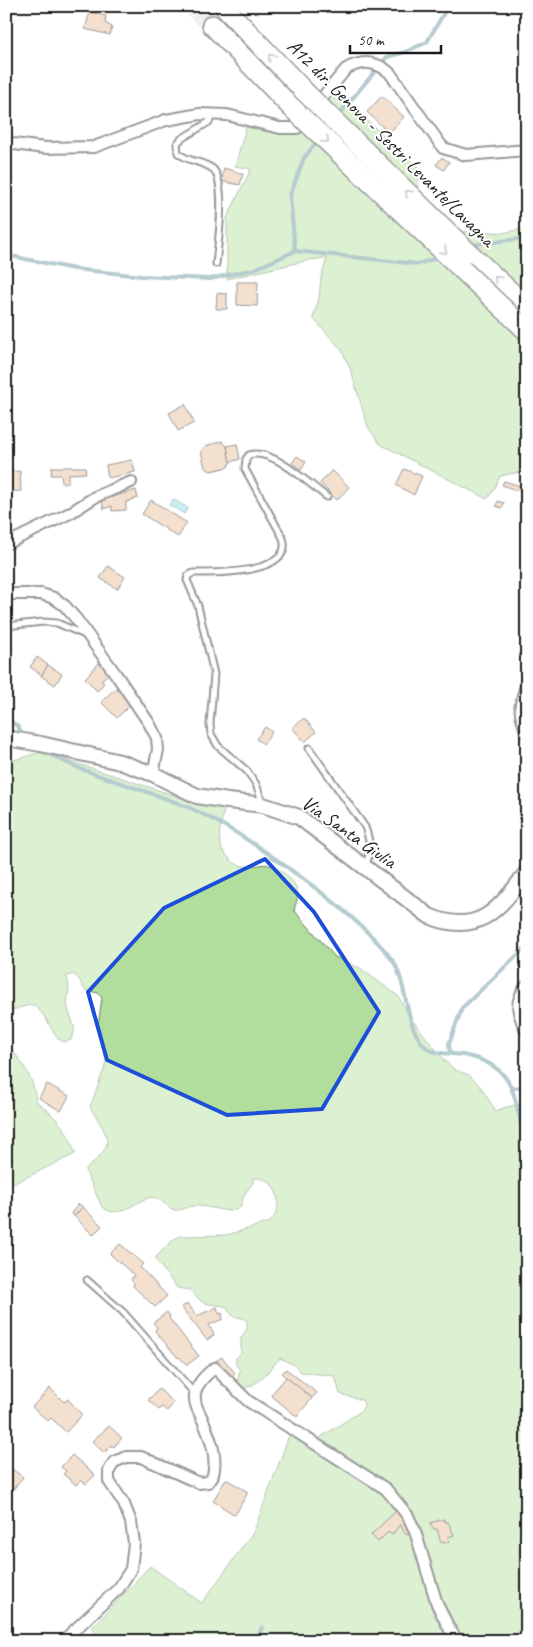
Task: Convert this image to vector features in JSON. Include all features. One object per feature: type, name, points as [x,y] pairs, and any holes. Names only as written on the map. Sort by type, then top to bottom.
[{"type":"highway","name":"A12 dir. Genova - Sestri Levante/Lavagna","points":[[226,9],[305,92],[527,307]]},
{"type":"highway","points":[[212,25],[290,106],[527,330]]},
{"type":"street","points":[[6,143],[45,148],[94,147],[166,120],[200,114],[227,114],[280,128],[297,128],[346,69],[364,62],[374,63],[390,73],[443,148],[466,155],[527,150]]},
{"type":"street","points":[[6,544],[70,513],[95,497],[131,482]]},
{"type":"street","points":[[6,594],[41,594],[54,598],[64,606],[115,673],[157,738],[158,750],[153,774]]},
{"type":"street","name":"Via Santa Giulia","points":[[6,738],[120,762],[153,774],[197,796],[263,804],[299,817],[429,916],[451,924],[468,924],[488,916],[527,872]]},
{"type":"street","points":[[511,892],[527,883]]},
{"type":"street","points":[[527,988],[521,997],[519,1009],[527,1028]]},
{"type":"street","points":[[63,1641],[119,1588],[132,1569],[134,1543],[132,1522],[124,1504],[109,1481],[109,1471],[114,1462],[126,1457],[142,1457],[199,1483],[208,1482],[212,1478],[215,1464],[213,1444],[194,1398],[196,1389],[206,1375],[215,1368],[248,1401],[386,1489],[408,1516],[415,1531],[437,1604],[450,1630],[458,1641]]},
{"type":"lane","points":[[214,114],[209,122],[181,139],[177,144],[178,153],[182,157],[211,168],[215,172],[218,184],[221,223],[216,264]]},
{"type":"lane","points":[[263,804],[256,784],[247,771],[218,746],[212,734],[210,724],[214,674],[198,606],[187,580],[188,576],[193,573],[226,573],[255,569],[271,564],[284,549],[283,538],[245,470],[246,459],[249,455],[260,454],[275,459],[327,497]]},
{"type":"lane","points":[[6,626],[43,622],[57,623],[87,636]]},
{"type":"lane","points":[[527,677],[516,707],[518,719],[527,740]]},
{"type":"lane","points":[[309,748],[365,827],[370,842],[370,851],[365,866]]},
{"type":"lane","points":[[87,1280],[123,1312],[195,1394]]},
{"type":"highlighted area","points":[[265,859],[314,912],[379,1012],[322,1109],[227,1115],[107,1060],[88,992],[164,908]]},
{"type":"green space","points":[[335,91],[419,168],[417,216],[460,232],[502,233],[518,230],[527,225],[527,473],[521,472],[500,476],[495,488],[487,499],[380,444],[368,427],[350,368],[341,349],[313,318],[327,258],[309,260],[227,279],[227,218],[251,169],[235,166],[246,127],[279,133],[290,133],[299,130],[314,117]]},
{"type":"green space","points":[[43,752],[179,797],[225,807],[220,827],[220,840],[224,852],[231,860],[243,866],[269,865],[277,868],[288,877],[298,893],[294,910],[335,957],[360,968],[398,996],[410,1017],[444,1060],[455,1070],[469,1075],[480,1086],[496,1111],[527,1103],[527,1641],[104,1641],[91,1629],[150,1566],[202,1603],[254,1531],[290,1433],[315,1441],[361,1411],[364,1406],[363,1401],[340,1394],[335,1376],[301,1372],[294,1365],[280,1358],[258,1381],[242,1388],[237,1383],[240,1370],[236,1365],[236,1358],[241,1353],[241,1337],[245,1333],[246,1319],[233,1316],[225,1306],[209,1304],[198,1299],[190,1290],[177,1288],[156,1260],[156,1257],[174,1239],[181,1236],[227,1235],[270,1222],[275,1216],[278,1201],[273,1187],[268,1182],[261,1178],[253,1178],[253,1183],[244,1195],[240,1208],[235,1210],[194,1206],[175,1210],[155,1197],[142,1200],[120,1211],[108,1211],[102,1207],[85,1170],[102,1153],[107,1140],[106,1134],[90,1107],[106,1060],[98,1026],[102,998],[98,993],[85,990],[78,978],[73,974],[67,976],[69,988],[67,1006],[74,1026],[74,1033],[71,1040],[64,1042],[58,1039],[35,1005],[6,1011],[6,761]]},
{"type":"green space","points":[[6,1042],[30,1077],[36,1101],[60,1124],[73,1146],[75,1154],[6,1187]]},
{"type":"water","points":[[173,499],[188,508],[184,514],[169,505]]},
{"type":"building","points":[[90,12],[106,16],[105,23],[112,27],[110,35],[85,29]]},
{"type":"building","points":[[382,96],[404,117],[389,133],[367,112]]},
{"type":"building","points":[[442,157],[449,162],[444,170],[436,165]]},
{"type":"building","points":[[224,168],[243,174],[240,185],[221,181]]},
{"type":"building","points":[[237,282],[258,282],[257,306],[237,305]]},
{"type":"building","points":[[217,293],[227,294],[227,309],[216,309]]},
{"type":"building","points":[[185,404],[194,423],[178,431],[169,413]]},
{"type":"building","points":[[222,441],[227,446],[230,462],[228,467],[211,471],[205,468],[201,451],[205,446]]},
{"type":"building","points":[[237,444],[240,459],[230,462],[227,446]]},
{"type":"building","points":[[297,456],[306,462],[301,470],[292,463]]},
{"type":"building","points":[[132,460],[135,472],[108,478],[106,465]]},
{"type":"building","points":[[52,467],[85,467],[86,473],[68,474],[68,483],[62,483],[61,475],[51,475]]},
{"type":"building","points":[[404,469],[422,476],[414,495],[396,485]]},
{"type":"building","points":[[6,470],[8,472],[20,471],[21,491],[6,492]]},
{"type":"building","points":[[332,470],[349,487],[337,500],[320,483]]},
{"type":"building","points":[[504,481],[527,488],[527,494],[502,485]]},
{"type":"building","points":[[136,490],[138,498],[126,502],[126,510],[112,511],[112,506],[104,509],[101,500]]},
{"type":"building","points":[[151,500],[187,523],[178,537],[142,514]]},
{"type":"building","points":[[498,501],[504,503],[502,508],[496,506]]},
{"type":"building","points":[[527,532],[527,544],[522,542]]},
{"type":"building","points":[[108,566],[125,577],[117,589],[100,578]]},
{"type":"building","points":[[37,657],[48,665],[42,675],[30,667]]},
{"type":"building","points":[[99,663],[109,673],[101,681],[104,683],[97,691],[85,678]]},
{"type":"building","points":[[48,665],[62,674],[55,685],[41,676]]},
{"type":"building","points":[[116,688],[131,704],[117,718],[101,702]]},
{"type":"building","points":[[304,718],[316,732],[305,742],[292,728]]},
{"type":"building","points":[[265,727],[272,732],[264,744],[256,739]]},
{"type":"building","points":[[47,1084],[69,1096],[61,1111],[39,1098]]},
{"type":"building","points":[[79,1204],[83,1207],[74,1216],[71,1213]]},
{"type":"building","points":[[83,1207],[102,1226],[93,1235],[74,1216]]},
{"type":"building","points":[[120,1244],[143,1264],[140,1267],[167,1296],[155,1307],[133,1286],[134,1283],[131,1280],[134,1275],[110,1254]]},
{"type":"building","points":[[188,1304],[197,1316],[217,1307],[219,1314],[222,1313],[223,1319],[209,1325],[214,1335],[207,1340],[181,1307]]},
{"type":"building","points":[[167,1312],[170,1316],[169,1318],[199,1356],[187,1365],[178,1358],[155,1331],[157,1327],[153,1323]]},
{"type":"building","points":[[222,1357],[235,1373],[229,1380],[214,1362]]},
{"type":"building","points":[[286,1369],[317,1393],[312,1398],[282,1374]]},
{"type":"building","points":[[286,1377],[312,1398],[297,1417],[271,1395]]},
{"type":"building","points":[[50,1388],[64,1402],[68,1399],[82,1415],[66,1432],[51,1418],[48,1421],[32,1407]]},
{"type":"building","points":[[159,1389],[174,1403],[167,1411],[162,1407],[159,1410],[148,1400]]},
{"type":"building","points":[[109,1426],[122,1438],[114,1447],[112,1445],[104,1453],[92,1441]]},
{"type":"building","points":[[72,1455],[95,1475],[86,1484],[81,1480],[76,1485],[63,1474],[66,1471],[61,1467]]},
{"type":"building","points":[[9,1467],[23,1477],[11,1492],[6,1488],[6,1470]]},
{"type":"building","points":[[226,1479],[248,1492],[235,1515],[213,1501]]},
{"type":"building","points":[[399,1508],[412,1532],[405,1534],[400,1524],[392,1535],[388,1532],[378,1542],[371,1535]]},
{"type":"building","points":[[444,1519],[445,1522],[448,1522],[454,1535],[448,1537],[449,1541],[441,1543],[437,1529],[433,1529],[430,1523]]},
{"type":"waterway","points":[[337,117],[387,57],[405,52],[427,42],[448,6]]},
{"type":"waterway","points":[[295,251],[290,195],[304,158],[318,140]]},
{"type":"waterway","points":[[470,245],[527,238]]},
{"type":"waterway","points":[[6,255],[74,269],[142,276],[210,279],[255,269],[295,251],[418,264],[440,257]]},
{"type":"waterway","points":[[6,717],[18,727],[23,736]]},
{"type":"waterway","points":[[40,750],[74,766],[163,797],[205,815],[253,843],[336,904],[381,946],[395,964],[415,1031],[427,1048],[435,1052],[463,1055],[482,1060],[505,1077],[515,1100],[527,1146]]},
{"type":"waterway","points":[[450,1053],[449,1044],[462,1008],[527,946]]},
{"type":"waterway","points":[[512,1088],[527,1087]]},
{"type":"waterway","points":[[256,1641],[262,1627]]},
{"type":"tunnel","points":[[192,6],[212,25]]}]
